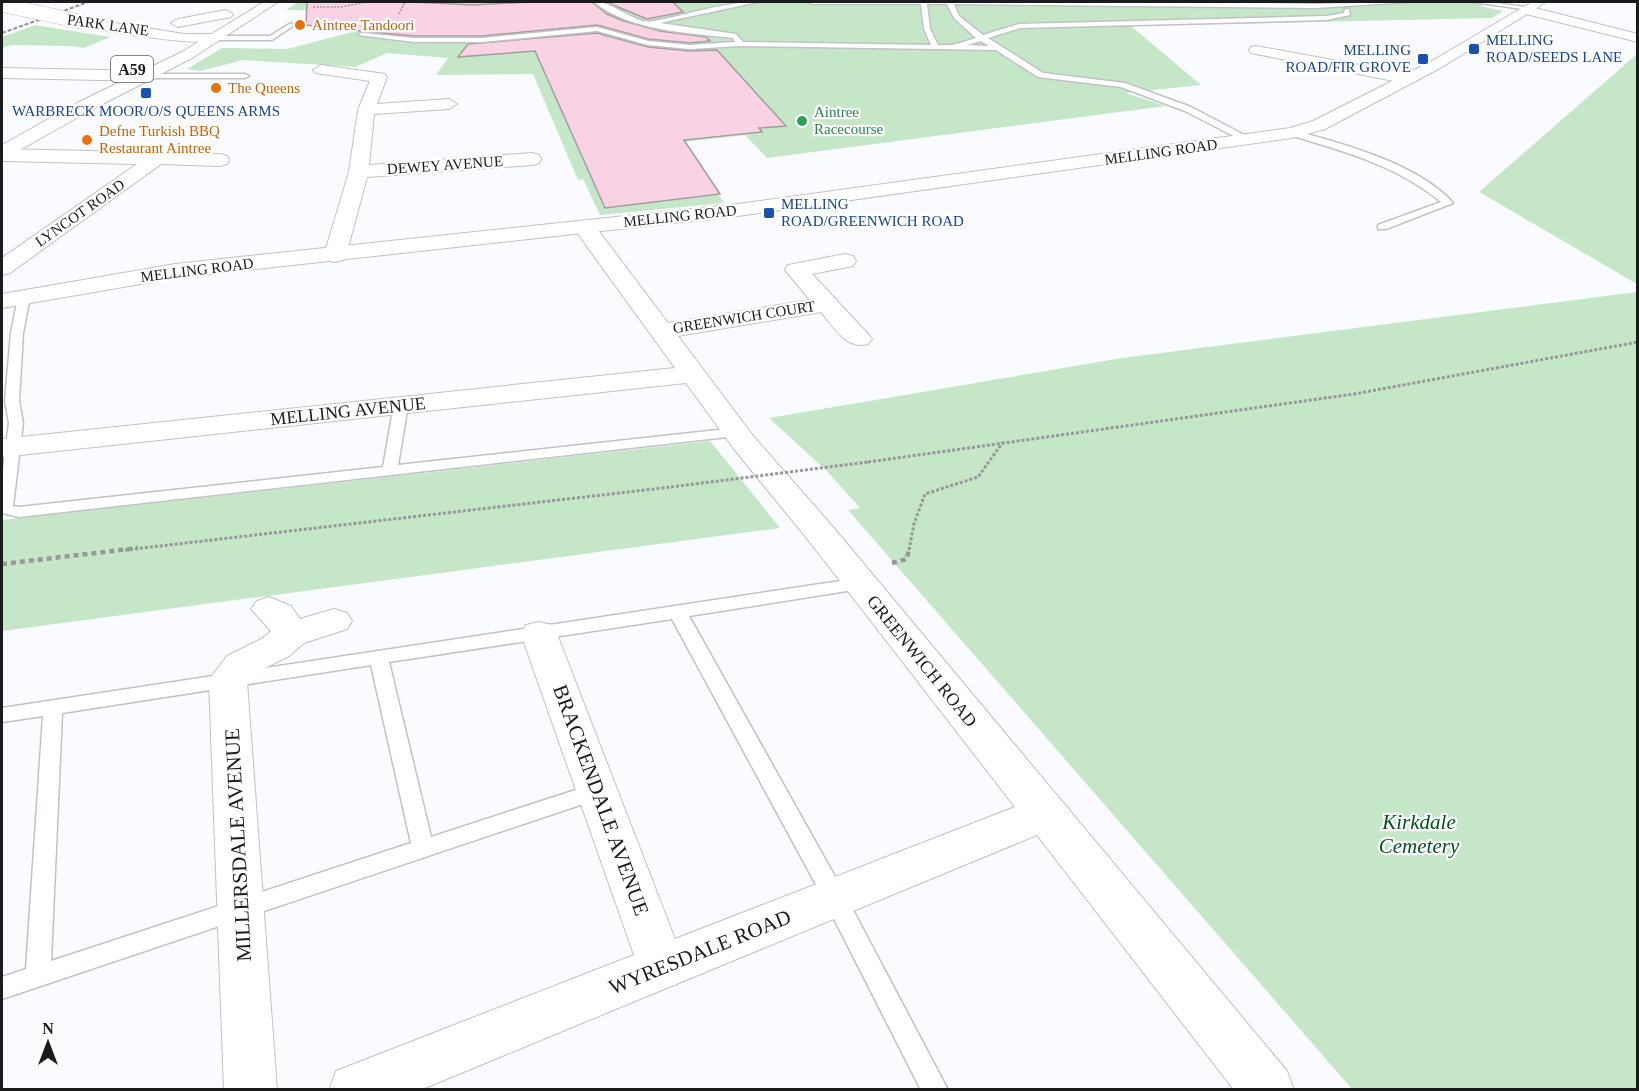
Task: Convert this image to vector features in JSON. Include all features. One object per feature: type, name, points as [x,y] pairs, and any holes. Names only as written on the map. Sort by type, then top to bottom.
[{"type":"main road","name":"A59","points":[[84,106],[121,75],[249,2]]},
{"type":"main road","name":"A59","points":[[4,150],[84,106],[150,76],[272,2]]},
{"type":"main road","name":"PARK LANE","points":[[2,5],[83,22],[184,38],[215,38]]},
{"type":"main road","points":[[1532,7],[1638,38]]},
{"type":"main road","name":"MELLING ROAD","points":[[2,301],[175,271],[738,210],[1292,133],[1319,125],[1437,64],[1532,7]]},
{"type":"main road","points":[[125,27],[188,22],[226,14]]},
{"type":"main road","points":[[1256,50],[1408,79]]},
{"type":"main road","points":[[321,70],[379,77],[366,110],[359,172],[335,255]]},
{"type":"main road","points":[[2,73],[150,76]]},
{"type":"main road","points":[[366,110],[449,104]]},
{"type":"main road","points":[[4,150],[80,157],[220,160]]},
{"type":"main road","name":"LYNCOT ROAD","points":[[2,268],[158,158]]},
{"type":"main road","name":"DEWEY AVENUE","points":[[359,172],[532,159]]},
{"type":"main road","name":"GREENWICH ROAD","points":[[584,227],[735,432],[1268,1089]]},
{"type":"main road","name":"GREENWICH COURT","points":[[845,261],[796,270],[859,339]]},
{"type":"main road","name":"GREENWICH COURT","points":[[662,331],[827,304]]},
{"type":"main road","name":"MELLING AVENUE","points":[[7,447],[694,374]]},
{"type":"main road","points":[[228,680],[240,665],[276,647],[280,622],[334,621]]},
{"type":"main road","name":"BRACKENDALE AVENUE","points":[[539,634],[662,967]]},
{"type":"main road","name":"MILLERSDALE AVENUE","points":[[228,680],[251,1089]]},
{"type":"main road","name":"WYRESDALE ROAD","points":[[355,1089],[1045,813]]},
{"type":"lane","points":[[597,2],[623,14],[653,23],[736,36],[740,44]]},
{"type":"lane","points":[[653,23],[713,8],[754,2]]},
{"type":"lane","points":[[812,2],[1341,6],[1406,2]]},
{"type":"lane","points":[[1476,2],[1532,7]]},
{"type":"lane","points":[[924,3],[927,29],[936,48]]},
{"type":"lane","points":[[950,3],[962,25],[1041,75],[1122,85],[1188,110],[1247,140]]},
{"type":"lane","points":[[951,48],[1019,26],[1328,18],[1348,14],[1349,11],[1341,6]]},
{"type":"lane","points":[[215,38],[272,38],[291,25]]},
{"type":"lane","points":[[362,35],[414,40],[472,40],[597,29],[648,43],[690,47],[740,44],[997,48]]},
{"type":"lane","points":[[150,76],[245,76]]},
{"type":"lane","points":[[1292,133],[1341,147],[1376,162],[1433,188],[1448,203],[1382,227]]},
{"type":"lane","points":[[24,297],[17,333],[12,401],[16,423],[7,447],[5,509],[19,512],[735,432]]},
{"type":"lane","points":[[390,470],[401,405]]},
{"type":"lane","points":[[2,714],[678,613],[856,579]]},
{"type":"lane","points":[[678,613],[835,898],[935,1089]]},
{"type":"lane","points":[[379,658],[423,849]]},
{"type":"lane","points":[[38,976],[53,707]]},
{"type":"lane","points":[[2,988],[597,791]]},
{"type":"path","points":[[313,7],[341,7],[367,2]]},
{"type":"path","points":[[2,564],[868,462],[1354,394],[1638,342]]},
{"type":"path","points":[[856,579],[907,559],[914,524],[925,494],[978,477],[1003,442]]},
{"type":"green space","name":"Aintree Racecourse","points":[[298,2],[1485,2],[1481,6],[1503,11],[1492,18],[1131,26],[1201,85],[1126,93],[1166,106],[767,158],[745,135],[684,142],[724,203],[600,215],[583,179],[578,180],[533,74],[436,75],[448,58],[387,53],[355,67],[243,60],[201,71],[187,69],[222,48],[287,49],[360,30],[352,11],[286,10]]},
{"type":"green space","points":[[35,25],[110,37],[84,48],[11,45],[2,48],[2,37]]},
{"type":"green space","points":[[1637,54],[1637,284],[1479,192]]},
{"type":"green space","name":"Kirkdale Cemetery","points":[[1637,292],[1637,1089],[1352,1089],[848,510],[860,508],[827,471],[769,418],[1122,358]]},
{"type":"green space","points":[[710,441],[780,528],[2,631],[2,520]]},
{"type":"building","points":[[307,2],[412,2],[473,5],[592,2],[607,14],[624,21],[660,31],[706,37],[710,41],[690,43],[648,39],[597,25],[482,36],[414,36],[361,31],[306,25]]},
{"type":"building","points":[[606,2],[673,2],[683,12],[647,19]]},
{"type":"building","points":[[597,33],[648,47],[690,51],[717,50],[786,126],[759,128],[762,132],[684,140],[720,194],[605,208],[535,51],[458,57],[468,44]]},
{"type":"railway","points":[[2,33],[88,2]]},
{"type":"place","name":"Aintree Tandoori","points":[[300,25]]},
{"type":"place","name":"MELLING ROAD/SEEDS LANE","points":[[1474,49]]},
{"type":"place","name":"MELLING ROAD/FIR GROVE","points":[[1423,59]]},
{"type":"place","name":"The Queens","points":[[216,88]]},
{"type":"place","name":"WARBRECK MOOR/O/S QUEENS ARMS","points":[[146,93]]},
{"type":"place","name":"Aintree Racecourse","points":[[802,121]]},
{"type":"place","name":"Defne Turkish BBQ Restaurant Aintree","points":[[87,140]]},
{"type":"place","name":"MELLING ROAD/GREENWICH ROAD","points":[[769,213]]}]
